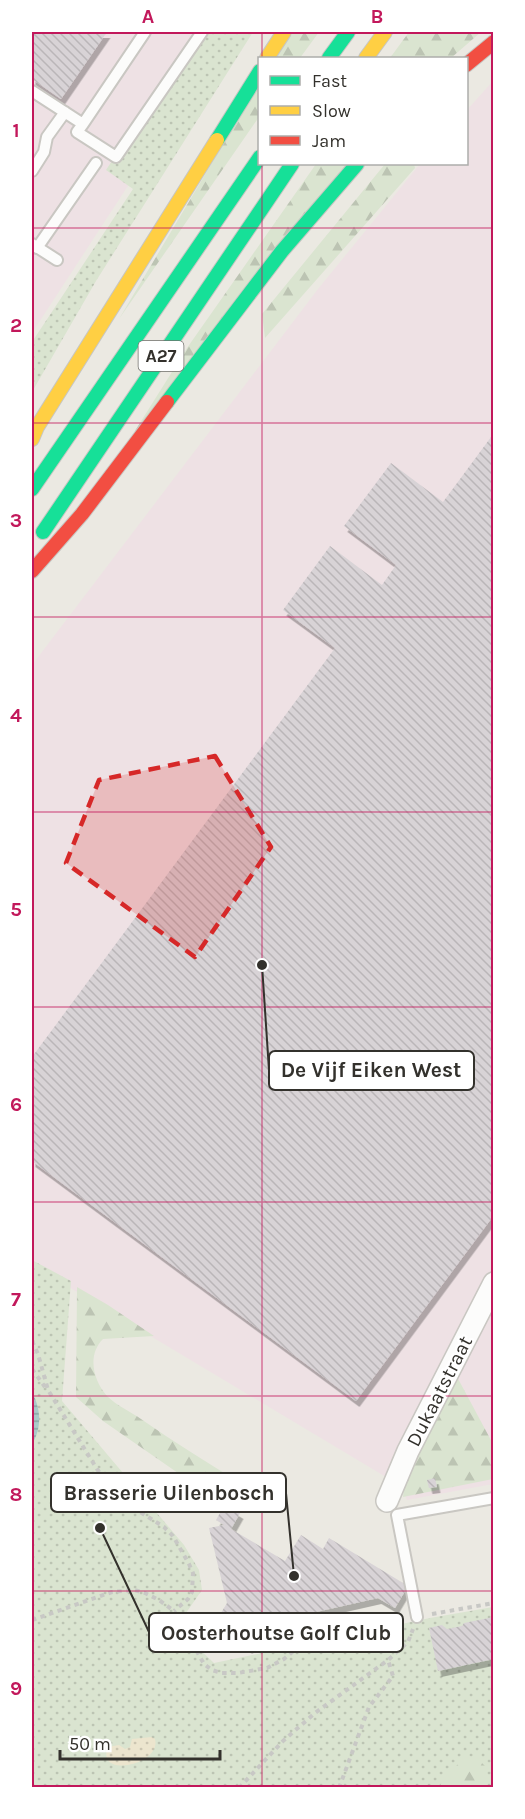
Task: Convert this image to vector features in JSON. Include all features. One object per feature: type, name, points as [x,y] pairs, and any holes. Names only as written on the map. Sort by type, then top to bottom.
[{"type":"highway","points":[[268,57],[284,32]]},
{"type":"highway","points":[[330,57],[348,32]]},
{"type":"highway","points":[[367,57],[385,32]]},
{"type":"highway","points":[[468,63],[494,42]]},
{"type":"highway","points":[[32,440],[37,427],[258,74]]},
{"type":"highway","name":"A27","points":[[32,489],[258,160]]},
{"type":"highway","name":"A27","points":[[38,539],[291,165]]},
{"type":"highway","name":"A27","points":[[32,571],[82,514],[282,251],[356,165]]},
{"type":"street","name":"Dukaatstraat","points":[[387,1501],[408,1451],[494,1283]]},
{"type":"lane","points":[[145,32],[77,132],[116,157],[202,32]]},
{"type":"lane","points":[[32,91],[82,124]]},
{"type":"lane","points":[[32,171],[44,152],[47,137],[64,112]]},
{"type":"lane","points":[[57,260],[34,246],[96,162]]},
{"type":"lane","points":[[417,1617],[397,1515],[494,1498]]},
{"type":"path","points":[[32,1341],[48,1390]]},
{"type":"path","points":[[32,1369],[115,1494],[164,1527],[173,1536],[193,1573],[192,1592],[188,1599],[174,1611]]},
{"type":"path","points":[[32,1620],[112,1592],[134,1590],[145,1593],[174,1611],[204,1664],[221,1673],[238,1673],[267,1668],[284,1659],[304,1642],[330,1628],[352,1632],[494,1603]]},
{"type":"path","points":[[239,1788],[283,1741],[315,1713],[388,1660],[408,1642],[417,1617]]},
{"type":"path","points":[[339,1788],[369,1707],[393,1676],[388,1660]]},
{"type":"highlighted area","points":[[215,756],[271,847],[195,957],[66,863],[99,780]]},
{"type":"shaded area","points":[[32,32],[226,32],[214,54],[32,333]]},
{"type":"shaded area","points":[[493,81],[493,1484],[407,1500],[401,1486],[32,1265],[32,665],[318,289],[419,165],[468,165],[468,109]]},
{"type":"green space","points":[[196,32],[253,32],[96,281],[32,392],[32,342],[133,189],[106,170]]},
{"type":"green space","points":[[293,32],[319,32],[301,57],[277,57]]},
{"type":"green space","points":[[409,32],[481,32],[452,57],[391,57]]},
{"type":"green space","points":[[258,86],[258,118],[119,319]]},
{"type":"green space","points":[[315,165],[350,165],[133,434],[187,348]]},
{"type":"green space","points":[[384,165],[414,165],[415,168],[265,338],[262,314]]},
{"type":"green space","points":[[32,1260],[71,1281],[62,1401],[184,1545],[199,1570],[202,1590],[186,1613],[196,1646],[214,1663],[493,1607],[493,1787],[32,1787]]},
{"type":"green space","points":[[77,1287],[154,1336],[103,1339],[95,1352],[94,1360],[95,1375],[102,1390],[119,1405],[242,1484],[227,1507],[103,1421],[76,1397]]},
{"type":"green space","points":[[455,1373],[493,1444],[493,1479],[403,1497],[405,1477]]},
{"type":"green space","points":[[468,1756],[477,1758],[487,1768],[484,1787],[439,1787],[450,1771]]},
{"type":"sand","points":[[152,1737],[155,1739],[154,1748],[149,1756],[140,1761],[129,1765],[119,1765],[111,1763],[107,1757],[108,1747],[119,1745],[125,1749],[130,1747],[132,1739]]},
{"type":"water","points":[[32,1392],[37,1405],[39,1425],[32,1444]]},
{"type":"building","points":[[32,32],[107,32],[61,99],[32,79]]},
{"type":"building","points":[[494,433],[494,1215],[356,1401],[32,1161],[32,1057],[335,648],[283,610],[330,546],[382,585],[396,565],[344,526],[391,463],[443,502]]},
{"type":"building","points":[[435,1478],[437,1487],[429,1488],[427,1480]]},
{"type":"building","points":[[225,1504],[240,1513],[231,1529],[285,1561],[301,1535],[323,1549],[329,1538],[408,1586],[395,1608],[378,1598],[316,1612],[309,1624],[296,1617],[263,1626],[249,1648],[213,1626],[227,1603],[209,1528],[224,1525],[216,1520]]},
{"type":"building","points":[[494,1617],[494,1659],[438,1671],[429,1628],[442,1625],[447,1629]]},
{"type":"traffic: fast","points":[[330,57],[348,32]]},
{"type":"traffic: fast","points":[[217,140],[258,74]]},
{"type":"traffic: fast","points":[[32,489],[258,160]]},
{"type":"traffic: fast","points":[[43,532],[291,165]]},
{"type":"traffic: fast","points":[[167,402],[282,251],[356,165]]},
{"type":"traffic: slow","points":[[268,57],[284,32]]},
{"type":"traffic: slow","points":[[367,57],[385,32]]},
{"type":"traffic: slow","points":[[32,439],[37,427],[217,140]]},
{"type":"traffic: jam","points":[[468,63],[494,42]]},
{"type":"traffic: jam","points":[[32,571],[82,514],[167,402]]},
{"type":"place","name":"De Vijf Eiken West","points":[[262,965]]},
{"type":"place","name":"Oosterhoutse Golf Club","points":[[100,1528]]},
{"type":"place","name":"Brasserie Uilenbosch","points":[[294,1576]]}]
